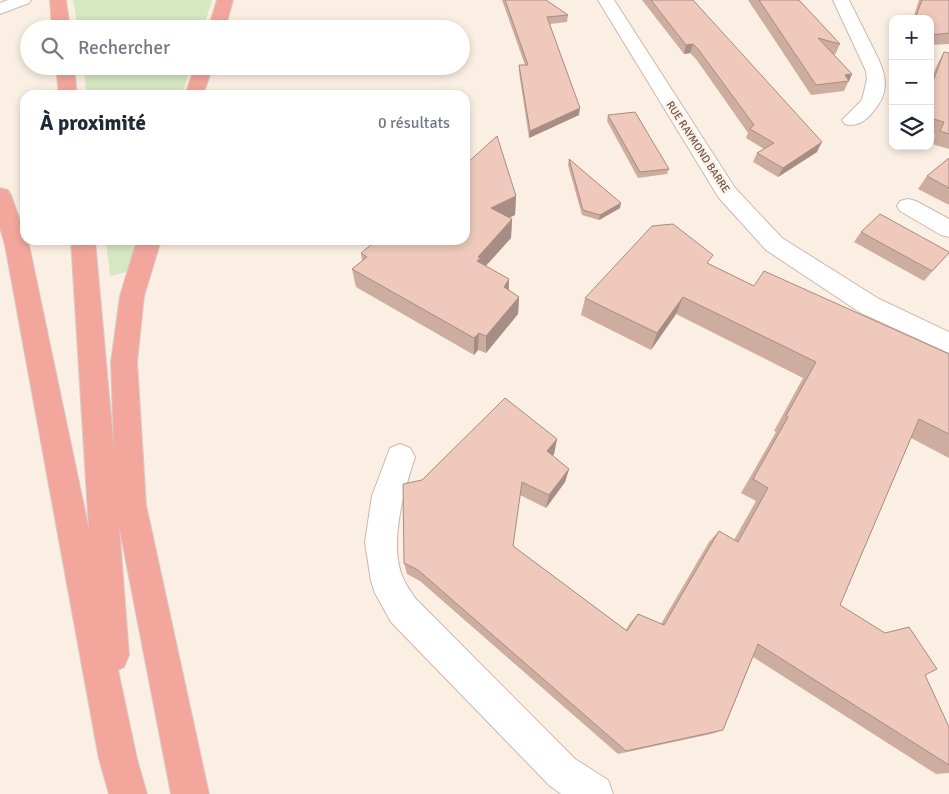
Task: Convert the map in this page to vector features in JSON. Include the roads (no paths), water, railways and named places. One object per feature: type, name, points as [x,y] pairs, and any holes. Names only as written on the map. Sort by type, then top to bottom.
[{"type":"highway","points":[[58,0],[60,20]]},
{"type":"highway","points":[[219,20],[225,0]]},
{"type":"highway","points":[[66,75],[67,90]]},
{"type":"highway","points":[[196,90],[201,75]]},
{"type":"highway","points":[[0,195],[17,245],[118,759],[128,794]]},
{"type":"highway","points":[[83,245],[97,413],[118,759]]},
{"type":"highway","points":[[147,245],[132,296],[124,362],[131,505],[190,794]]},
{"type":"highway","points":[[97,413],[131,505]]},
{"type":"street","points":[[0,9],[23,0]]},
{"type":"street","name":"RUE RAYMOND BARRE","points":[[606,0],[727,193],[774,244],[870,306],[949,343]]},
{"type":"street","points":[[841,0],[876,72],[877,82],[876,93],[870,105],[852,120]]},
{"type":"street","points":[[908,206],[949,229]]},
{"type":"street","points":[[400,457],[387,496],[381,542],[387,581],[403,610],[562,772],[594,794]]}]
